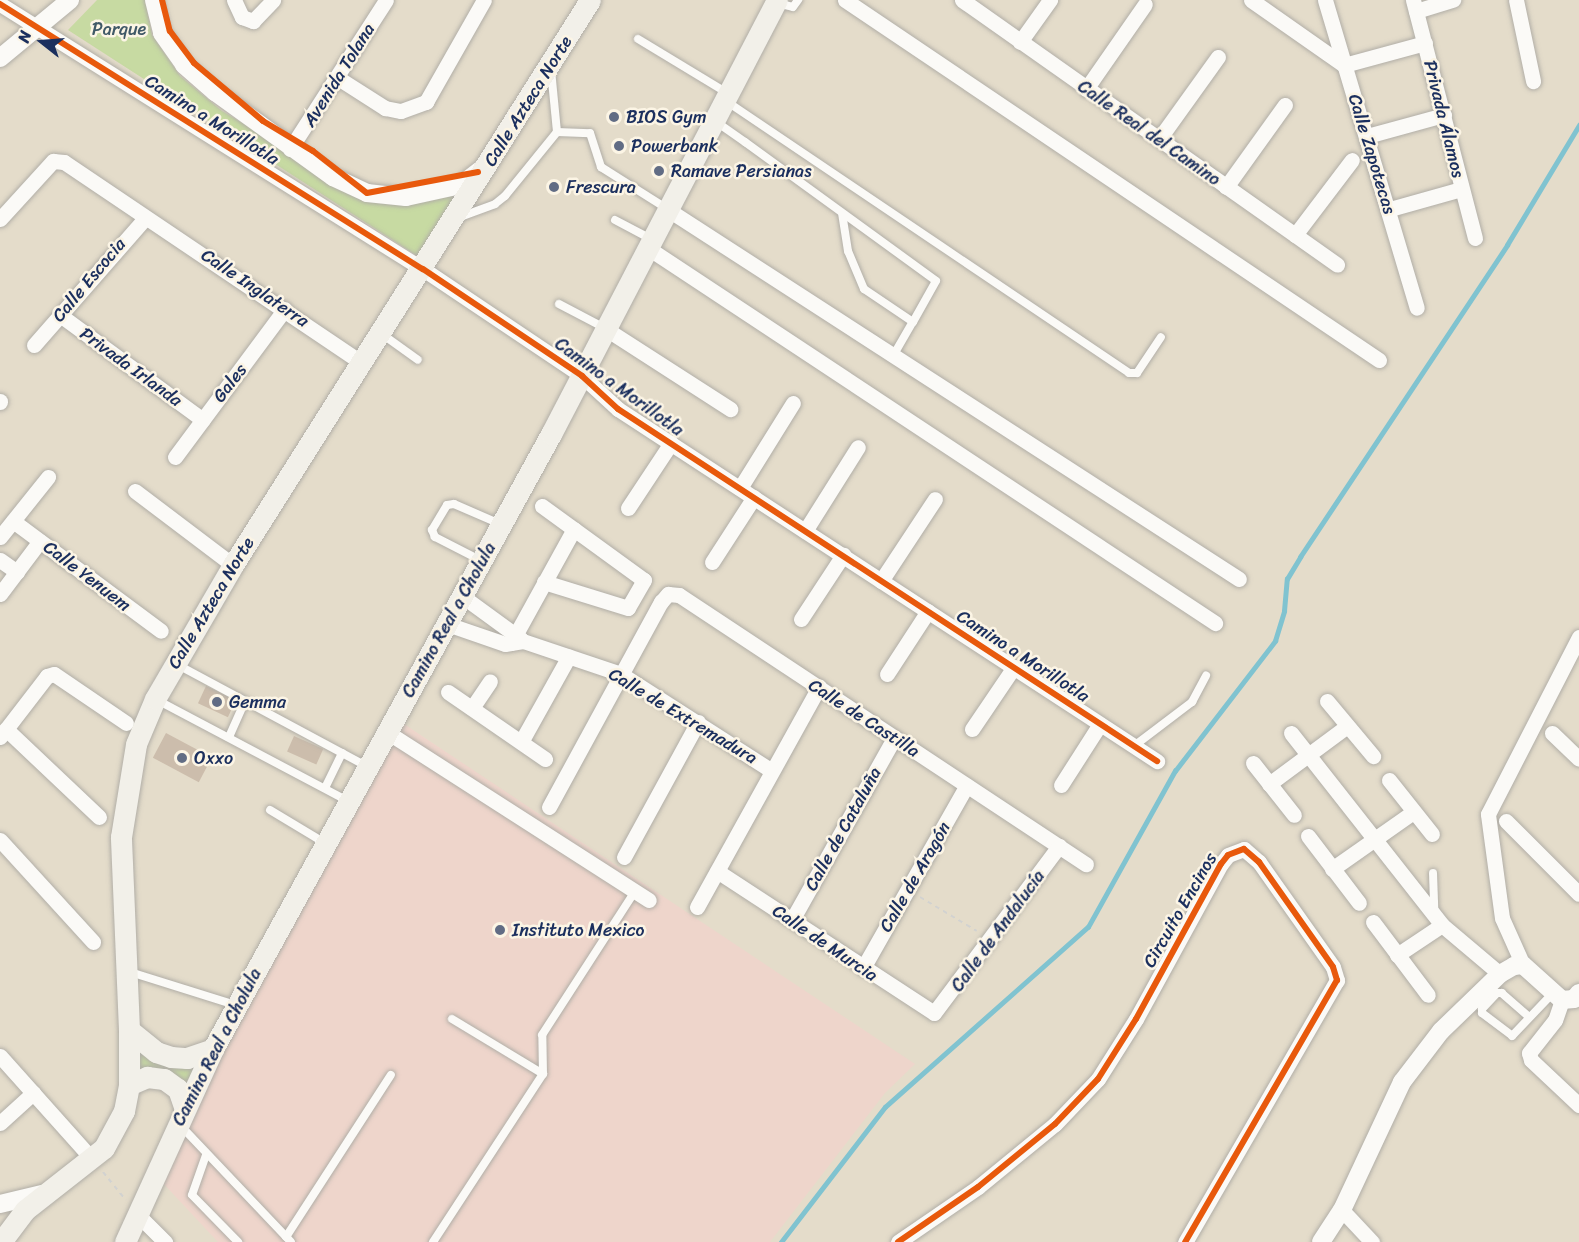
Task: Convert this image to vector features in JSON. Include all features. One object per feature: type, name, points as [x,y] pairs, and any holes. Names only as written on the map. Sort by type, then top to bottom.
[{"type":"main road","name":"Camino Real a Cholula","points":[[125,1242],[181,1114],[213,1049],[582,376],[775,1]]},
{"type":"main road","name":"Calle Azteca Norte","points":[[1,1242],[17,1218],[42,1194],[92,1159],[117,1128],[129,1085],[121,837],[126,786],[136,744],[155,699],[233,565],[494,156],[585,2]]},
{"type":"main road","points":[[129,1030],[156,1052],[171,1057],[187,1058],[213,1049]]},
{"type":"main road","points":[[129,1085],[147,1077],[164,1079],[178,1089],[181,1114]]},
{"type":"street","points":[[0,58],[70,0]]},
{"type":"street","points":[[154,0],[162,33],[184,65],[290,149],[353,187],[396,197],[461,185],[494,156]]},
{"type":"street","points":[[234,0],[242,17],[253,21],[273,0]]},
{"type":"street","name":"Avenida Tolana","points":[[290,149],[338,78],[386,0]]},
{"type":"street","points":[[338,78],[385,108],[401,111],[426,102],[484,0]]},
{"type":"street","points":[[845,0],[1379,360]]},
{"type":"street","name":"Calle Real del Camino","points":[[962,0],[1337,265]]},
{"type":"street","points":[[1020,42],[1050,0]]},
{"type":"street","points":[[1251,0],[1344,65],[1425,43]]},
{"type":"street","points":[[1414,5],[1454,0]]},
{"type":"street","points":[[1516,0],[1533,81]]},
{"type":"street","name":"Calle Zapotecas","points":[[1329,1],[1344,65],[1390,209],[1417,308]]},
{"type":"street","name":"Camino a Morillotla","points":[[0,4],[423,269],[582,376],[618,409],[1157,761]]},
{"type":"street","points":[[1086,88],[1145,4]]},
{"type":"street","name":"Privada Álamos","points":[[1414,5],[1475,238]]},
{"type":"street","points":[[1159,139],[1218,57]]},
{"type":"street","points":[[1226,187],[1285,105]]},
{"type":"street","points":[[1367,136],[1444,116]]},
{"type":"street","name":"Calle Inglaterra","points":[[0,219],[53,162],[58,160],[145,218],[159,223],[363,363]]},
{"type":"street","points":[[1295,235],[1352,160]]},
{"type":"street","points":[[1390,209],[1461,189]]},
{"type":"street","points":[[667,209],[1239,579]]},
{"type":"street","name":"Calle Escocia","points":[[34,345],[145,218]]},
{"type":"street","points":[[650,244],[1215,623]]},
{"type":"street","name":"Gales","points":[[175,457],[285,309]]},
{"type":"street","name":"Privada Irlanda","points":[[60,315],[203,420]]},
{"type":"street","points":[[606,329],[730,409]]},
{"type":"street","points":[[740,488],[793,403]]},
{"type":"street","points":[[628,508],[670,443]]},
{"type":"street","points":[[805,531],[858,447]]},
{"type":"street","points":[[0,537],[48,477]]},
{"type":"street","points":[[135,491],[233,565]]},
{"type":"street","points":[[712,562],[754,497]]},
{"type":"street","points":[[881,581],[935,499]]},
{"type":"street","points":[[542,506],[644,580],[628,608],[544,582]]},
{"type":"street","name":"Calle Yenuem","points":[[13,521],[161,632]]},
{"type":"street","points":[[517,639],[544,582],[574,529]]},
{"type":"street","points":[[0,594],[40,541]]},
{"type":"street","points":[[801,619],[843,555]]},
{"type":"street","points":[[0,560],[17,572]]},
{"type":"street","name":"Calle de Castilla","points":[[621,674],[668,594],[679,595],[1086,864]]},
{"type":"street","name":"Calle de Extremadura","points":[[462,596],[499,622],[517,639]]},
{"type":"street","points":[[886,674],[928,611]]},
{"type":"street","points":[[491,639],[499,622]]},
{"type":"street","name":"Calle de Extremadura","points":[[447,624],[491,639],[517,639],[621,674],[772,771]]},
{"type":"street","points":[[1579,637],[1488,814],[1502,918],[1523,965],[1557,997],[1574,999],[1579,993]]},
{"type":"street","points":[[521,742],[569,656]]},
{"type":"street","points":[[972,729],[1014,667]]},
{"type":"street","points":[[99,817],[3,733],[47,676],[54,674],[126,723]]},
{"type":"street","points":[[549,807],[621,674]]},
{"type":"street","points":[[472,708],[490,681]]},
{"type":"street","points":[[697,907],[819,687]]},
{"type":"street","points":[[448,692],[545,759]]},
{"type":"street","points":[[1327,701],[1373,756]]},
{"type":"street","points":[[624,857],[698,722]]},
{"type":"street","points":[[1061,785],[1100,724]]},
{"type":"street","points":[[1269,784],[1347,726]]},
{"type":"street","points":[[387,732],[649,900]]},
{"type":"street","points":[[1292,733],[1373,840],[1438,920],[1500,974]]},
{"type":"street","points":[[1552,733],[1579,759]]},
{"type":"street","name":"Calle de Cataluña","points":[[792,920],[894,738]]},
{"type":"street","points":[[1253,764],[1294,815]]},
{"type":"street","points":[[1389,780],[1432,834]]},
{"type":"street","name":"Calle de Aragón","points":[[862,968],[967,786]]},
{"type":"street","points":[[1332,868],[1413,812]]},
{"type":"street","points":[[1506,821],[1579,894]]},
{"type":"street","points":[[1308,836],[1359,903]]},
{"type":"street","points":[[0,840],[93,942]]},
{"type":"street","name":"Calle de Andalucía","points":[[934,1013],[991,940],[1059,846]]},
{"type":"street","name":"Circuito Encinos","points":[[898,1242],[1020,1152],[1054,1124],[1098,1079],[1136,1019],[1221,864],[1228,855],[1244,849],[1265,871],[1334,967],[1337,980],[1185,1242]]},
{"type":"street","name":"Calle de Murcia","points":[[717,871],[934,1013]]},
{"type":"street","points":[[1397,955],[1438,920]]},
{"type":"street","points":[[1373,922],[1428,995]]},
{"type":"street","points":[[1321,1242],[1342,1210],[1415,1060],[1500,974],[1523,965]]},
{"type":"street","points":[[1557,997],[1555,1020],[1529,1053],[1531,1060],[1579,1105]]},
{"type":"street","points":[[0,1056],[92,1159]]},
{"type":"street","points":[[0,1123],[33,1093]]},
{"type":"street","points":[[0,1204],[42,1194]]},
{"type":"street","points":[[1342,1210],[1372,1242]]},
{"type":"street","points":[[137,1214],[165,1242]]},
{"type":"lane","points":[[775,1],[793,7],[798,0]]},
{"type":"lane","points":[[638,39],[1129,373],[1137,373],[1161,337]]},
{"type":"lane","points":[[453,219],[495,204],[505,196],[557,132],[551,63]]},
{"type":"lane","points":[[714,120],[936,281],[893,356]]},
{"type":"lane","points":[[557,132],[590,133],[601,167],[667,209]]},
{"type":"lane","points":[[842,213],[848,251],[864,289],[913,322]]},
{"type":"lane","points":[[615,220],[650,244]]},
{"type":"lane","points":[[559,304],[606,329]]},
{"type":"lane","points":[[381,334],[418,360]]},
{"type":"lane","points":[[481,561],[435,537],[432,530],[447,505],[454,504],[501,525]]},
{"type":"lane","points":[[174,663],[368,767]]},
{"type":"lane","points":[[1134,746],[1192,702],[1206,676]]},
{"type":"lane","points":[[155,699],[349,801]]},
{"type":"lane","points":[[229,737],[244,701]]},
{"type":"lane","points":[[325,788],[342,753]]},
{"type":"lane","points":[[270,810],[326,843]]},
{"type":"lane","points":[[1433,873],[1438,920]]},
{"type":"lane","points":[[433,1242],[543,1074],[542,1035],[635,891]]},
{"type":"lane","points":[[125,970],[237,1005]]},
{"type":"lane","points":[[1528,1016],[1503,993],[1497,993],[1482,1009],[1482,1013],[1512,1036],[1528,1016],[1557,997]]},
{"type":"lane","points":[[452,1019],[543,1074]]},
{"type":"lane","points":[[181,1114],[206,1155],[288,1240],[391,1075]]},
{"type":"lane","points":[[206,1155],[192,1195],[238,1242]]},
{"type":"path","points":[[907,890],[991,940]]},
{"type":"path","points":[[92,1159],[137,1214]]},
{"type":"shaded area","name":"Instituto Mexico","points":[[398,720],[915,1064],[885,1093],[770,1242],[218,1242],[160,1180],[222,1052]]},
{"type":"green space","name":"Parque","points":[[97,0],[145,0],[152,35],[180,76],[222,111],[369,199],[462,190],[419,257],[68,30]]},
{"type":"green space","points":[[135,1049],[196,1063],[186,1086],[134,1074]]},
{"type":"building","name":"Gemma","points":[[206,686],[236,700],[228,717],[198,703]]},
{"type":"building","name":"Oxxo","points":[[166,733],[212,757],[199,782],[153,758]]},
{"type":"building","name":"Gemma","points":[[294,736],[323,749],[316,765],[287,752]]},
{"type":"waterway","points":[[781,1242],[885,1107],[1088,927],[1175,771],[1275,641],[1284,611],[1287,579],[1300,557],[1507,245],[1579,125]]},
{"type":"cycle path","points":[[162,0],[170,31],[194,63],[263,121],[313,151],[367,193],[478,172]]},
{"type":"cycle path","points":[[0,4],[423,269],[582,376],[618,409],[1157,761]]},
{"type":"cycle path","points":[[898,1242],[978,1187],[1055,1124],[1098,1079],[1136,1019],[1221,864],[1228,855],[1244,849],[1259,862],[1333,967],[1337,980],[1185,1242]]},
{"type":"place","name":"BIOS Gym","points":[[614,117]]},
{"type":"place","name":"Powerbank","points":[[619,146]]},
{"type":"place","name":"Ramave Persianas","points":[[659,171]]},
{"type":"place","name":"Frescura","points":[[554,187]]},
{"type":"place","name":"Gemma","points":[[217,702]]},
{"type":"place","name":"Oxxo","points":[[182,758]]},
{"type":"place","name":"Instituto Mexico","points":[[500,930]]}]
